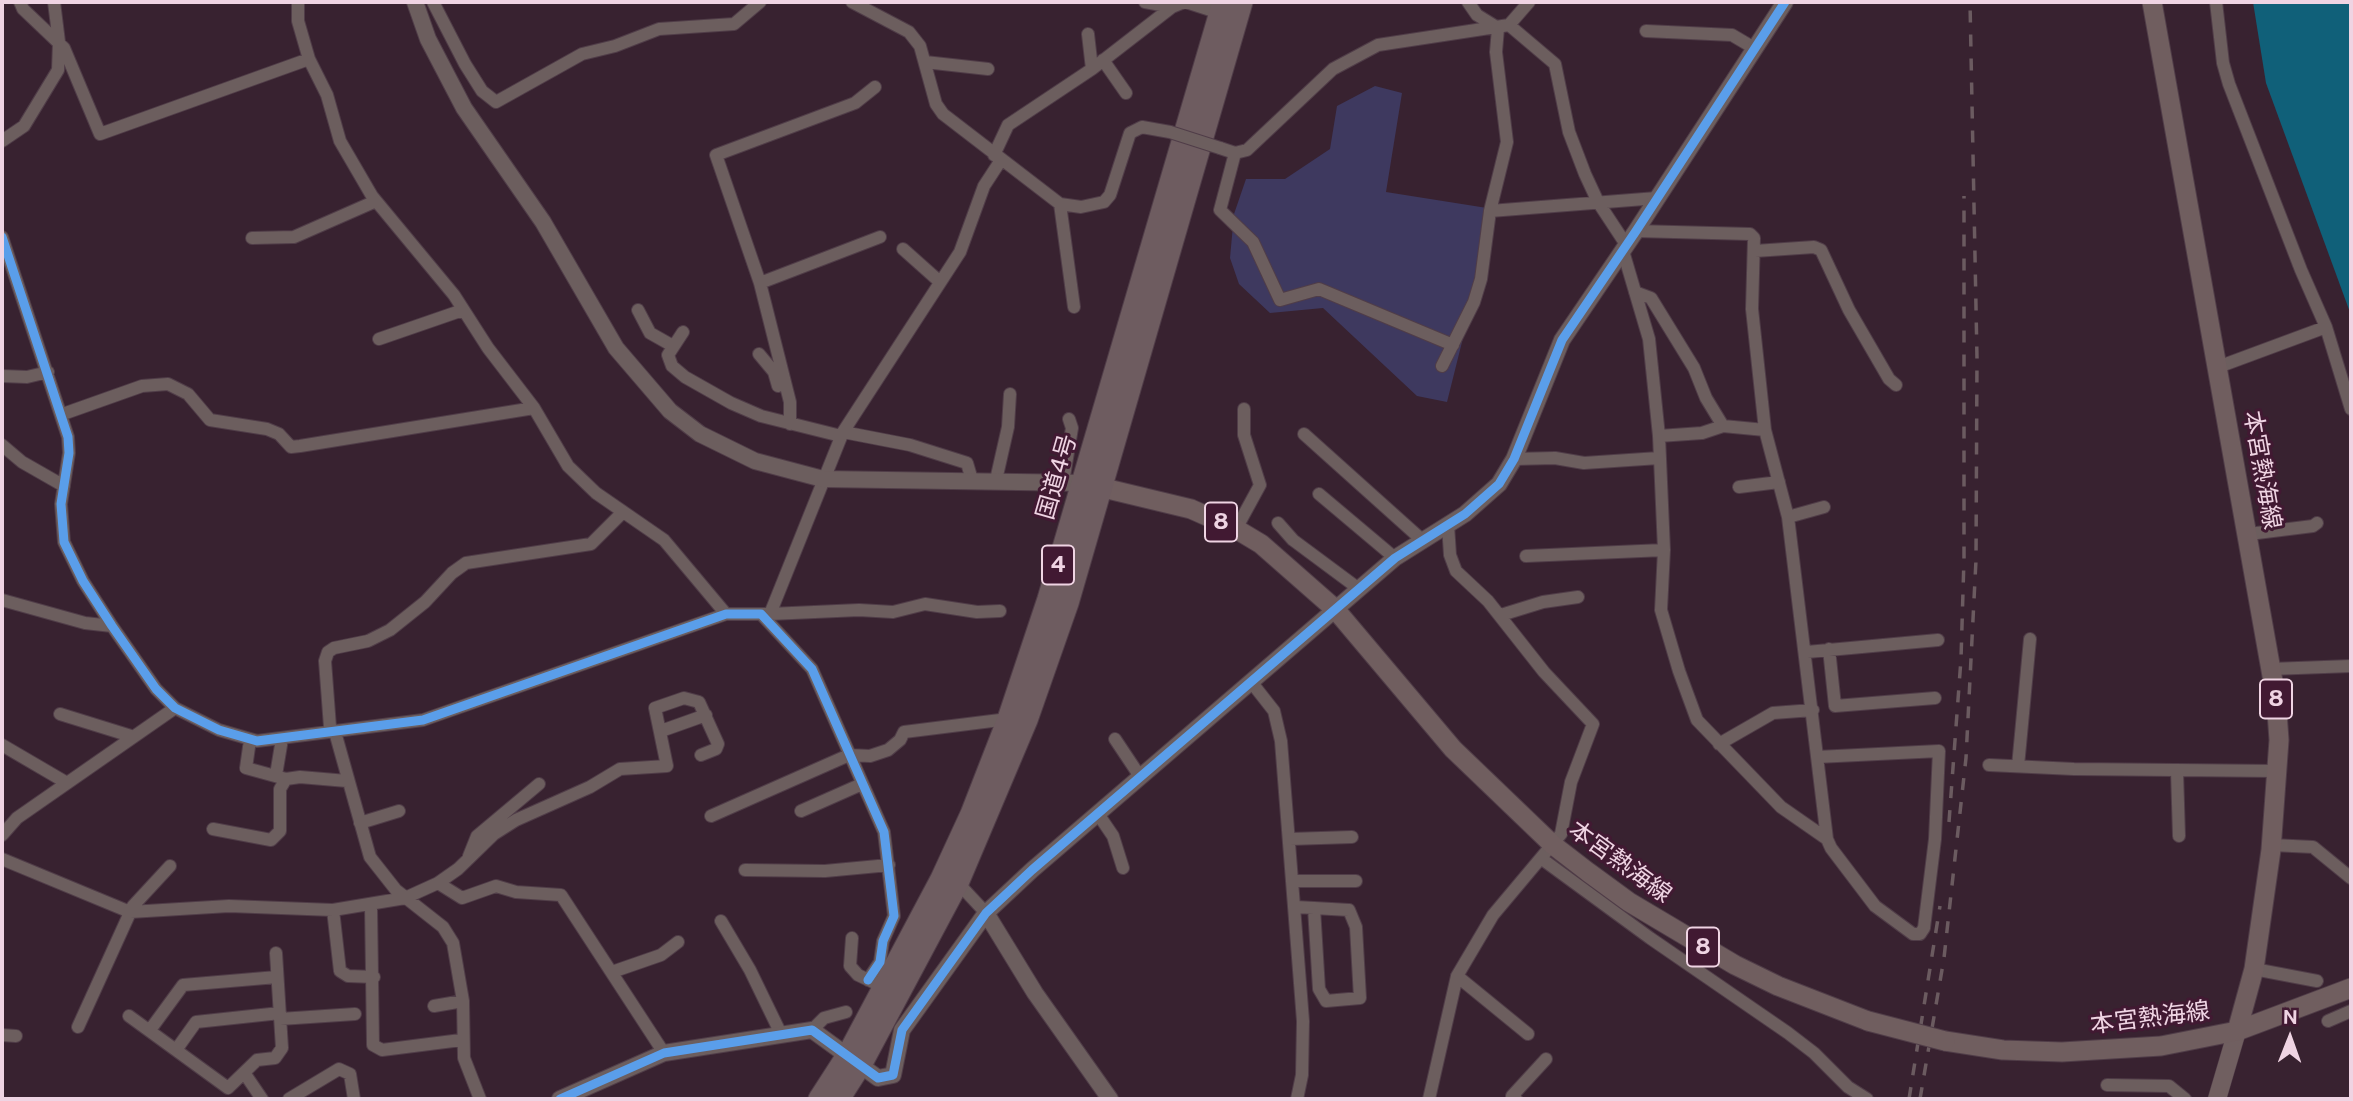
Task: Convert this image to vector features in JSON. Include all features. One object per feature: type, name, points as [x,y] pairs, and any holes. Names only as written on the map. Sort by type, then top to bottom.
[{"type":"highway","name":"国道4号","points":[[839,1099],[855,1059],[876,984],[971,814],[1008,719],[1231,9]]},
{"type":"highway","name":"国道4号","points":[[819,1099],[855,1059],[958,883],[1027,720],[1068,603],[1082,484]]},
{"type":"main road","name":"本宮熱海線","points":[[2152,2],[2249,534],[2278,719],[2272,845],[2254,970],[2238,1031]]},
{"type":"main road","name":"本宮熱海線","points":[[1082,484],[1191,509],[1236,528],[1261,544],[1335,610],[1452,749],[1548,852],[1687,939],[1778,986],[1868,1021],[1945,1041],[2016,1050],[2134,1049],[2238,1031],[2351,988]]},
{"type":"main road","points":[[2217,1099],[2238,1031]]},
{"type":"street","points":[[20,2],[23,9],[59,42],[100,134],[309,59]]},
{"type":"street","points":[[2,141],[24,126],[58,70],[59,42],[54,2]]},
{"type":"street","points":[[298,2],[298,21],[309,59],[327,95],[340,141],[376,201],[463,310],[534,408],[568,466],[596,493],[664,540],[726,614]]},
{"type":"street","points":[[415,2],[428,38],[464,108],[543,222],[616,348],[670,411],[720,445],[782,470],[823,479],[996,480],[1082,484],[1069,419]]},
{"type":"street","points":[[433,2],[443,27],[482,91],[496,102],[582,54],[615,46],[659,29],[734,24],[760,2]]},
{"type":"street","points":[[852,2],[909,32],[920,46],[936,104],[943,114],[1060,204],[1081,207],[1104,202],[1110,195],[1130,134],[1142,127],[1170,132],[1235,153],[1252,145],[1333,69],[1378,46],[1504,26]]},
{"type":"street","points":[[1145,2],[1231,9]]},
{"type":"street","points":[[1468,2],[1477,15],[1504,26],[1555,64],[1569,132],[1598,202],[1629,243],[1635,292],[1649,339],[1659,436],[1664,550],[1660,593],[1664,624],[1697,720],[1781,807],[1827,839]]},
{"type":"street","points":[[1442,366],[1474,302],[1481,279],[1490,211],[1507,142],[1496,52],[1504,26],[1529,2]]},
{"type":"street","points":[[820,1018],[855,1059],[878,1078],[893,1075],[902,1030],[986,913],[1395,558],[1421,539],[1448,525],[1492,492],[1514,459],[1562,340],[1629,243],[1785,2]]},
{"type":"street","points":[[2216,2],[2223,63],[2229,84],[2326,327],[2351,409]]},
{"type":"street","points":[[766,614],[842,434],[960,252],[984,187],[998,158],[1008,125],[1092,69],[1181,3]]},
{"type":"street","points":[[1646,31],[1732,35],[1755,48]]},
{"type":"street","points":[[1088,34],[1092,69]]},
{"type":"street","points":[[1103,60],[1126,93]]},
{"type":"street","points":[[925,62],[988,69]]},
{"type":"street","points":[[790,424],[790,402],[760,283],[716,155],[855,103],[875,87]]},
{"type":"street","points":[[1235,153],[1220,210],[1252,242],[1280,300],[1319,289],[1453,345]]},
{"type":"street","points":[[1490,211],[1657,198]]},
{"type":"street","points":[[252,238],[294,237],[376,201]]},
{"type":"street","points":[[1060,204],[1074,307]]},
{"type":"street","points":[[1629,243],[1750,234],[1754,238],[1752,309],[1765,430],[1788,517],[1807,652],[1817,757],[1827,839],[1830,848],[1875,906],[1913,934],[1922,932],[1935,839],[1939,751],[1817,757]]},
{"type":"street","points":[[760,283],[880,237]]},
{"type":"street","points":[[3,245],[63,414],[69,453],[61,504],[64,542],[83,581],[156,689],[175,708],[250,740],[335,732],[423,720],[451,713],[726,614],[859,610],[893,612],[925,604],[977,612],[1000,611]]},
{"type":"street","points":[[1755,251],[1814,247],[1821,250],[1849,310],[1889,380],[1896,385]]},
{"type":"street","points":[[903,249],[940,282]]},
{"type":"street","points":[[1635,292],[1651,298],[1694,368],[1706,398],[1723,426]]},
{"type":"street","points":[[379,340],[463,310]]},
{"type":"street","points":[[638,310],[650,332],[673,345]]},
{"type":"street","points":[[2218,367],[2326,327]]},
{"type":"street","points":[[683,332],[673,345],[668,359],[685,377],[731,403],[790,424],[910,446],[967,463],[972,480]]},
{"type":"street","points":[[759,354],[774,372],[783,397],[790,402]]},
{"type":"street","points":[[2,376],[27,377],[48,372]]},
{"type":"street","points":[[63,414],[142,386],[168,384],[188,394],[210,420],[267,429],[279,434],[292,446],[300,446],[534,408]]},
{"type":"street","points":[[996,480],[1008,427],[1010,394]]},
{"type":"street","points":[[1236,528],[1260,485],[1244,435],[1244,409]]},
{"type":"street","points":[[1659,436],[1702,433],[1723,426],[1765,430]]},
{"type":"street","points":[[1304,434],[1421,539]]},
{"type":"street","points":[[2,445],[22,462],[64,486]]},
{"type":"street","points":[[1514,459],[1555,458],[1584,463],[1659,458]]},
{"type":"street","points":[[1740,487],[1779,481]]},
{"type":"street","points":[[1319,494],[1395,558]]},
{"type":"street","points":[[1788,517],[1824,507]]},
{"type":"street","points":[[480,1099],[470,1080],[461,1040],[463,1001],[453,943],[447,931],[431,914],[405,898],[377,869],[360,823],[335,732],[330,727],[325,677],[328,652],[390,631],[466,563],[591,544],[623,512]]},
{"type":"street","points":[[1278,523],[1293,540],[1359,589]]},
{"type":"street","points":[[2249,534],[2317,523]]},
{"type":"street","points":[[1441,1099],[1430,1094],[1457,976],[1493,915],[1561,834],[1573,776],[1593,724],[1544,672],[1501,615],[1452,565],[1448,525]]},
{"type":"street","points":[[1527,556],[1664,550]]},
{"type":"street","points":[[1501,615],[1543,602],[1578,597]]},
{"type":"street","points":[[2,600],[85,624],[112,626]]},
{"type":"street","points":[[766,614],[812,669],[884,832],[894,916],[883,941],[876,984],[850,966],[852,938]]},
{"type":"street","points":[[2018,766],[2031,639]]},
{"type":"street","points":[[1807,652],[1938,640]]},
{"type":"street","points":[[1829,649],[1835,706],[1935,698]]},
{"type":"street","points":[[2271,669],[2351,666]]},
{"type":"street","points":[[1252,683],[1274,711],[1281,741],[1303,1021],[1302,1075],[1297,1099]]},
{"type":"street","points":[[2,859],[130,912],[229,906],[332,910],[371,906],[405,898],[438,883],[458,869],[469,856],[504,827],[590,787],[620,769],[667,766],[655,708],[692,698],[699,702],[718,744],[716,749],[701,755]]},
{"type":"street","points":[[2,835],[17,818],[131,736],[175,708]]},
{"type":"street","points":[[1719,744],[1773,713],[1813,710]]},
{"type":"street","points":[[60,714],[131,736]]},
{"type":"street","points":[[661,731],[706,715]]},
{"type":"street","points":[[711,816],[849,755],[870,756],[888,750],[904,732],[1008,719]]},
{"type":"street","points":[[213,829],[264,839],[276,838],[280,831],[282,739]]},
{"type":"street","points":[[1115,739],[1141,778]]},
{"type":"street","points":[[250,740],[246,768],[281,777],[347,781]]},
{"type":"street","points":[[2,746],[67,783]]},
{"type":"street","points":[[1989,765],[2277,771]]},
{"type":"street","points":[[2177,771],[2179,836]]},
{"type":"street","points":[[469,856],[477,836],[539,784]]},
{"type":"street","points":[[801,811],[862,784]]},
{"type":"street","points":[[360,823],[399,811]]},
{"type":"street","points":[[1098,814],[1113,836],[1123,868]]},
{"type":"street","points":[[1290,839],[1352,837]]},
{"type":"street","points":[[2272,845],[2313,847],[2351,878]]},
{"type":"street","points":[[1548,852],[1650,938],[1788,1033],[1847,1087],[1867,1099]]},
{"type":"street","points":[[745,870],[825,871],[889,865]]},
{"type":"street","points":[[78,1027],[127,926],[130,912],[170,866]]},
{"type":"street","points":[[1294,881],[1356,881]]},
{"type":"street","points":[[438,883],[462,898],[496,887],[523,893],[561,895],[664,1053]]},
{"type":"street","points":[[958,883],[986,913],[1035,993],[1110,1099]]},
{"type":"street","points":[[371,906],[374,977],[371,1038],[375,1048],[461,1040]]},
{"type":"street","points":[[1296,907],[1314,908],[1349,910],[1356,927],[1360,998],[1326,1001],[1319,989],[1314,908]]},
{"type":"street","points":[[332,910],[340,971],[348,976],[374,977]]},
{"type":"street","points":[[721,921],[750,971],[781,1034]]},
{"type":"street","points":[[612,972],[661,955],[678,942]]},
{"type":"street","points":[[129,1016],[228,1088],[257,1060],[275,1058],[282,1048],[276,953]]},
{"type":"street","points":[[2254,970],[2317,981]]},
{"type":"street","points":[[1457,976],[1528,1034]]},
{"type":"street","points":[[149,1030],[183,985],[277,977]]},
{"type":"street","points":[[434,1006],[463,1001]]},
{"type":"street","points":[[2328,1021],[2351,1011]]},
{"type":"street","points":[[559,1099],[664,1053],[781,1034],[820,1018],[846,1012]]},
{"type":"street","points":[[176,1050],[195,1022],[355,1014]]},
{"type":"street","points":[[2,1035],[16,1036]]},
{"type":"street","points":[[1516,1099],[1512,1096],[1546,1059]]},
{"type":"street","points":[[289,1099],[340,1069],[350,1074],[354,1099]]},
{"type":"street","points":[[244,1074],[262,1099]]},
{"type":"street","points":[[2107,1085],[2169,1086],[2178,1090],[2185,1099]]},
{"type":"shaded area","points":[[1375,86],[1402,93],[1386,192],[1487,208],[1476,286],[1447,402],[1417,396],[1323,308],[1270,313],[1239,284],[1230,258],[1234,214],[1246,179],[1285,179],[1330,149],[1337,106]]},
{"type":"water","points":[[2253,2],[2351,2],[2351,315],[2266,83]]},
{"type":"railway","points":[[1920,1099],[1944,958],[1966,758],[1976,560],[1977,358],[1970,2]]},
{"type":"railway","points":[[1949,822],[1961,659],[1964,558],[1964,196]]},
{"type":"railway","points":[[1909,1099],[1940,906]]},
{"type":"cycle path","points":[[560,1099],[664,1053],[812,1030],[878,1078],[893,1075],[902,1030],[986,913],[1032,870],[1395,558],[1465,514],[1499,484],[1514,459],[1562,340],[1785,2]]},
{"type":"cycle path","points":[[2,237],[68,437],[69,453],[61,504],[64,542],[83,581],[112,626],[156,689],[175,708],[219,730],[257,741],[423,720],[726,614],[761,614],[812,669],[884,832],[894,916],[883,941],[880,962],[868,980]]}]
